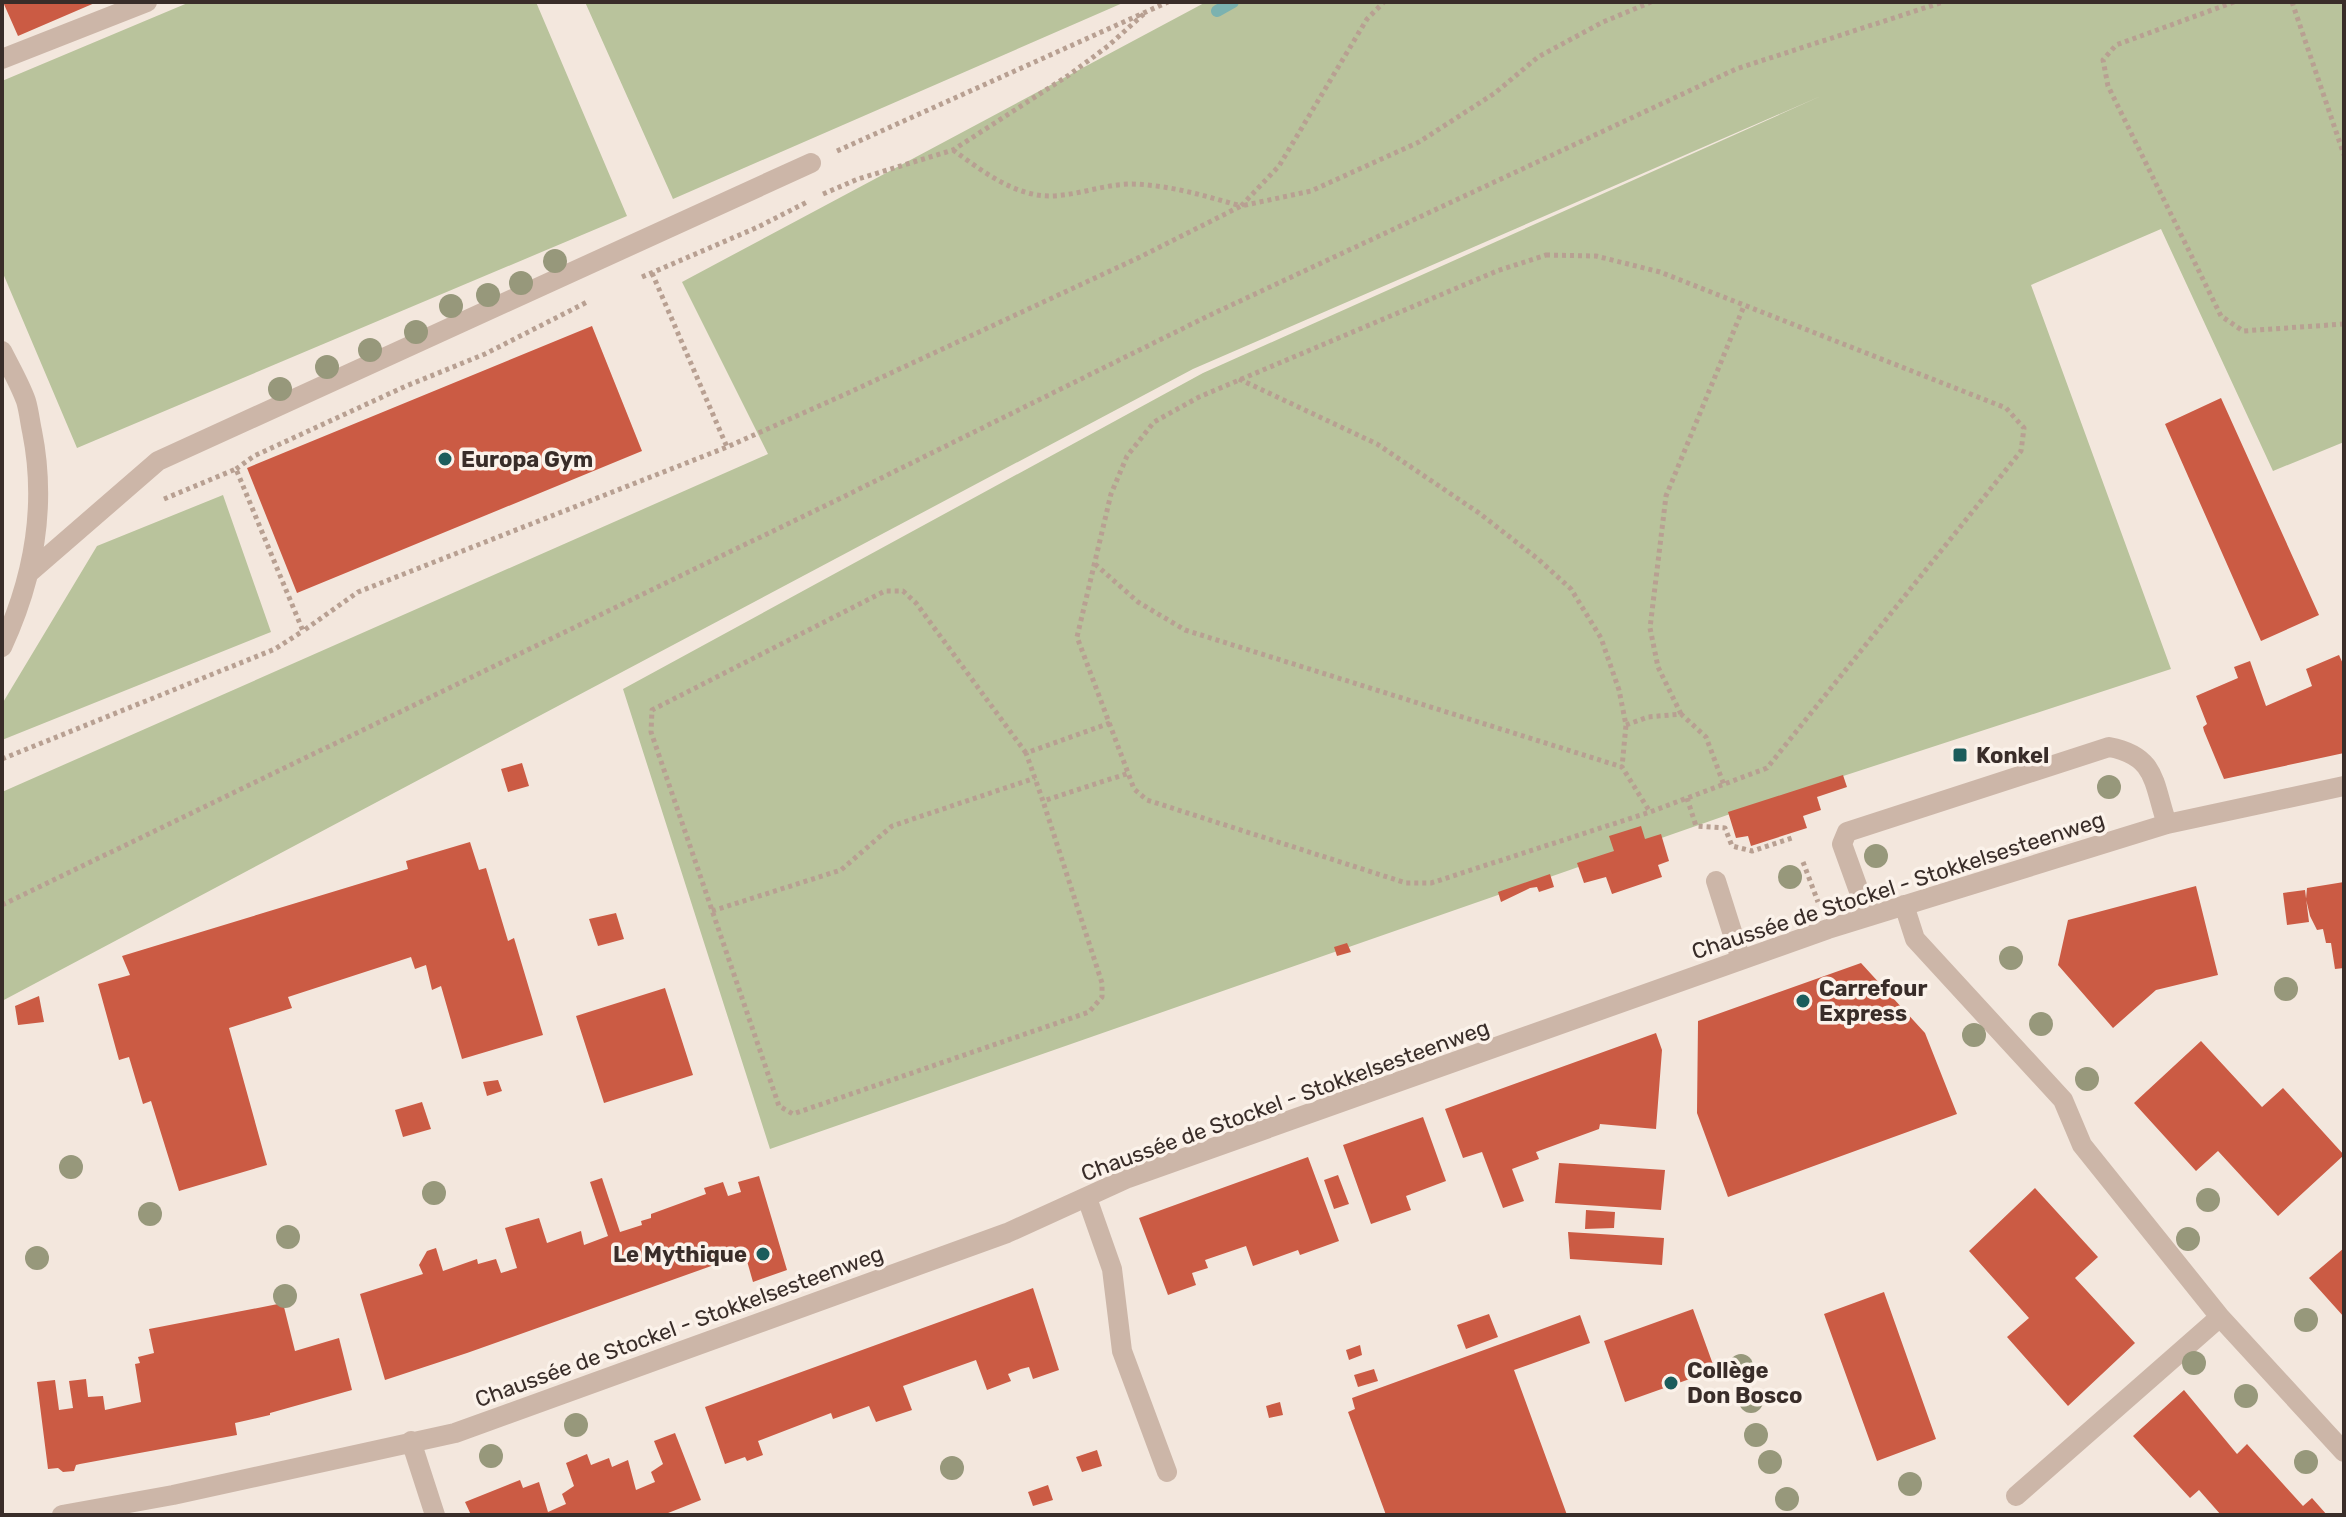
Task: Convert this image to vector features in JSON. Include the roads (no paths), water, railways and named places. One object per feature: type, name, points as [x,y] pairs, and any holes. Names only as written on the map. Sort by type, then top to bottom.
[{"type":"street","points":[[2,59],[147,2]]},
{"type":"street","points":[[30,572],[158,461],[811,163]]},
{"type":"street","points":[[2,351],[26,402],[38,463],[39,518],[30,572],[15,620],[2,647]]},
{"type":"street","points":[[1868,916],[1842,844],[1847,832],[2109,747],[2130,751],[2147,764],[2167,824]]},
{"type":"street","name":"Chaussée de Stockel - Stokkelsesteenweg","points":[[62,1515],[97,1512],[470,1428],[1007,1233],[1128,1178],[1868,916],[2167,824],[2344,786]]},
{"type":"street","points":[[1716,881],[1741,960]]},
{"type":"street","points":[[1904,905],[1915,939],[2063,1100],[2082,1145],[2220,1317],[2344,1452]]},
{"type":"street","points":[[1087,1198],[1112,1269],[1122,1351],[1167,1472]]},
{"type":"street","points":[[2016,1496],[2220,1317]]},
{"type":"street","points":[[411,1441],[435,1515]]},
{"type":"waterway","points":[[1217,11],[1233,2]]},
{"type":"place","name":"Europa Gym","points":[[445,459]]},
{"type":"place","name":"Konkel","points":[[1960,755]]},
{"type":"place","name":"Carrefour Express","points":[[1803,1001]]},
{"type":"place","name":"Le Mythique","points":[[763,1254]]},
{"type":"place","name":"Collège Don Bosco","points":[[1671,1383]]}]
